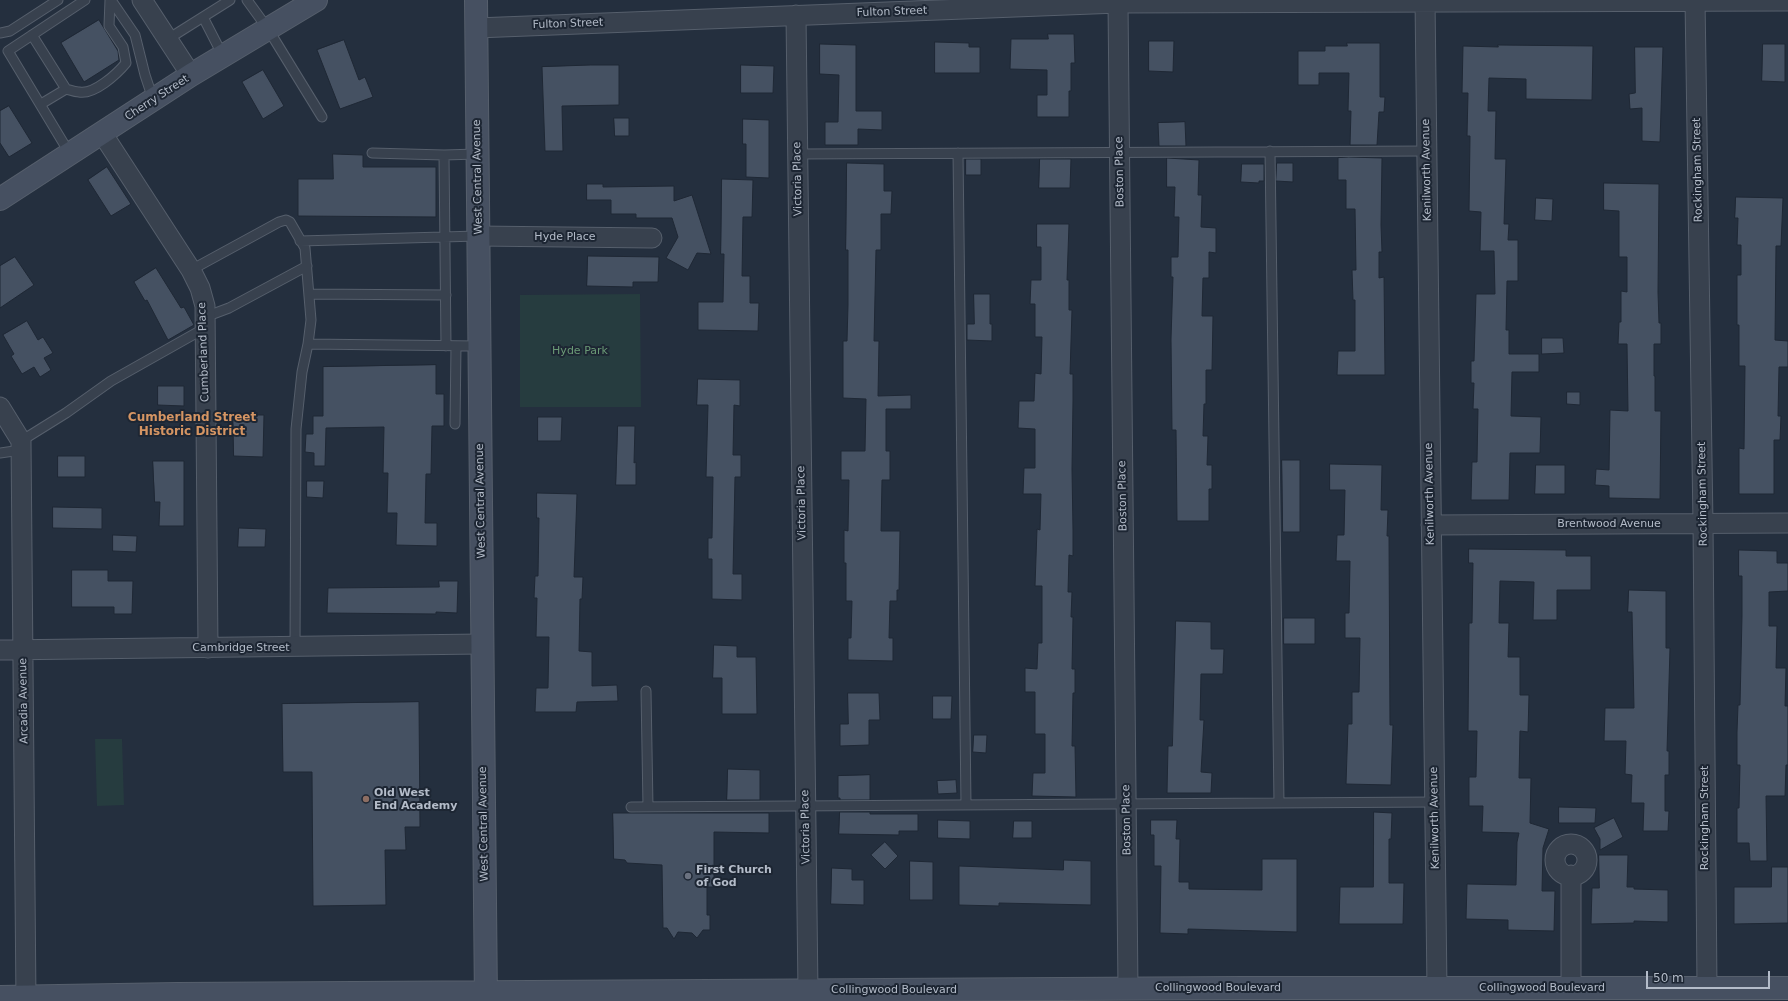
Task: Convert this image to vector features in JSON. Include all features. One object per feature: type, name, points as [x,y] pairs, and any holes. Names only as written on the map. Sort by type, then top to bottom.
[{"type":"main road","name":"Cherry Street","points":[[0,199],[191,75],[316,0]]},
{"type":"main road","name":"West Central Avenue","points":[[476,0],[485,997]]},
{"type":"main road","name":"Collingwood Boulevard","points":[[0,997],[26,999],[610,997],[737,996],[808,991],[1071,995],[1128,989],[1239,994],[1437,988],[1788,988]]},
{"type":"street","points":[[142,0],[191,75]]},
{"type":"street","name":"Fulton Street","points":[[476,28],[1175,1],[1788,1]]},
{"type":"street","name":"Kenilworth Avenue","points":[[1425,1],[1430,524],[1437,988]]},
{"type":"street","name":"Rockingham Street","points":[[1695,1],[1703,524],[1707,988]]},
{"type":"street","name":"Boston Place","points":[[1118,4],[1128,989]]},
{"type":"street","name":"Victoria Place","points":[[796,15],[808,991]]},
{"type":"street","name":"Cumberland Place","points":[[102,133],[191,270],[200,288],[205,306],[208,648]]},
{"type":"street","name":"Hyde Place","points":[[478,236],[652,238]]},
{"type":"street","points":[[0,407],[21,445]]},
{"type":"street","name":"Arcadia Avenue","points":[[21,445],[26,999]]},
{"type":"street","name":"Brentwood Avenue","points":[[1430,524],[1788,523]]},
{"type":"street","name":"Cambridge Street","points":[[0,650],[482,644]]},
{"type":"street","points":[[1571,875],[1571,988]]},
{"type":"lane","points":[[0,33],[10,31],[58,0]]},
{"type":"lane","points":[[70,154],[8,51],[85,0]]},
{"type":"lane","points":[[32,35],[66,89],[80,93],[94,88],[114,77],[126,63],[123,46],[109,26],[111,0]]},
{"type":"lane","points":[[111,0],[134,35],[153,100]]},
{"type":"lane","points":[[168,39],[230,0]]},
{"type":"lane","points":[[247,0],[268,29],[322,117]]},
{"type":"lane","points":[[203,17],[223,56]]},
{"type":"lane","points":[[41,104],[66,89]]},
{"type":"lane","points":[[1270,151],[1280,803]]},
{"type":"lane","points":[[798,154],[1426,151]]},
{"type":"lane","points":[[372,153],[444,155],[477,154]]},
{"type":"lane","points":[[958,153],[966,805]]},
{"type":"lane","points":[[444,155],[446,346]]},
{"type":"lane","points":[[191,270],[279,222],[286,220],[290,222],[305,248],[310,320],[308,344],[302,372],[296,430],[295,647]]},
{"type":"lane","points":[[300,241],[478,236]]},
{"type":"lane","points":[[0,453],[21,445],[111,381],[205,322],[228,308],[307,266]]},
{"type":"lane","points":[[309,294],[446,295]]},
{"type":"lane","points":[[308,344],[479,346]]},
{"type":"lane","points":[[456,346],[456,424]]},
{"type":"lane","points":[[646,691],[648,807]]},
{"type":"lane","points":[[631,807],[1434,802]]},
{"type":"green space","name":"Hyde Park","points":[[640,294],[641,407],[520,407],[520,295]]},
{"type":"green space","points":[[95,739],[122,739],[124,805],[97,806]]},
{"type":"building","points":[[99,20],[118,51],[119,60],[84,82],[61,43]]},
{"type":"building","points":[[1048,34],[1074,34],[1075,63],[1071,63],[1069,117],[1037,117],[1037,95],[1047,95],[1047,70],[1010,69],[1011,39],[1048,39]]},
{"type":"building","points":[[344,40],[359,80],[365,77],[373,97],[340,109],[317,50]]},
{"type":"building","points":[[1149,41],[1174,41],[1173,72],[1149,71]]},
{"type":"building","points":[[935,42],[969,43],[969,47],[980,47],[980,73],[935,73]]},
{"type":"building","points":[[1347,43],[1380,43],[1380,97],[1385,97],[1384,112],[1379,112],[1377,145],[1350,145],[1351,111],[1348,111],[1349,73],[1319,73],[1319,85],[1298,85],[1298,51],[1325,51],[1325,46],[1347,46]]},
{"type":"building","points":[[820,44],[856,45],[856,111],[882,111],[882,130],[858,129],[858,145],[825,145],[825,122],[838,122],[839,75],[820,74]]},
{"type":"building","points":[[1763,44],[1785,44],[1785,82],[1762,81]]},
{"type":"building","points":[[1498,45],[1593,46],[1592,100],[1526,99],[1526,79],[1489,78],[1488,111],[1496,111],[1495,159],[1506,159],[1504,224],[1509,224],[1508,240],[1518,240],[1518,281],[1507,281],[1506,330],[1509,330],[1509,354],[1539,354],[1539,372],[1512,372],[1511,416],[1541,417],[1540,453],[1510,453],[1509,500],[1471,500],[1472,462],[1477,462],[1478,409],[1473,409],[1474,383],[1471,383],[1471,361],[1474,361],[1476,294],[1495,294],[1494,251],[1480,251],[1481,212],[1469,211],[1470,136],[1467,136],[1468,93],[1462,93],[1463,46],[1498,47]]},
{"type":"building","points":[[1635,47],[1663,47],[1660,142],[1642,141],[1642,108],[1630,109],[1629,94],[1635,93]]},
{"type":"building","points":[[619,65],[619,105],[562,106],[563,151],[545,151],[542,67]]},
{"type":"building","points":[[741,65],[774,66],[773,93],[741,93]]},
{"type":"building","points":[[263,70],[284,106],[263,119],[242,82]]},
{"type":"building","points":[[9,106],[32,143],[9,157],[0,143],[0,111]]},
{"type":"building","points":[[614,118],[629,118],[629,136],[615,136]]},
{"type":"building","points":[[743,119],[769,120],[769,178],[746,177],[746,144],[743,144]]},
{"type":"building","points":[[1185,122],[1186,146],[1159,146],[1158,123]]},
{"type":"building","points":[[333,154],[363,155],[363,167],[436,167],[436,217],[298,216],[298,179],[333,179]]},
{"type":"building","points":[[1167,158],[1199,160],[1198,195],[1202,195],[1201,227],[1216,228],[1216,253],[1209,252],[1209,278],[1203,278],[1202,316],[1213,316],[1212,370],[1206,370],[1206,404],[1204,404],[1203,436],[1208,436],[1207,465],[1212,465],[1212,489],[1209,489],[1209,521],[1177,521],[1176,430],[1172,430],[1171,339],[1173,277],[1171,277],[1171,257],[1178,257],[1179,217],[1174,217],[1175,187],[1167,187]]},
{"type":"building","points":[[1338,158],[1382,158],[1382,252],[1379,252],[1379,278],[1384,277],[1385,375],[1337,375],[1338,351],[1355,351],[1355,300],[1353,300],[1352,270],[1356,270],[1355,209],[1346,209],[1346,180],[1338,180]]},
{"type":"building","points":[[966,159],[981,159],[981,175],[966,175]]},
{"type":"building","points":[[1040,159],[1071,159],[1070,188],[1039,188]]},
{"type":"building","points":[[847,163],[884,164],[884,191],[892,191],[891,214],[881,214],[881,250],[876,250],[874,341],[879,341],[878,396],[911,395],[911,409],[886,409],[886,451],[890,451],[890,480],[882,480],[881,531],[900,531],[899,590],[897,590],[897,601],[890,601],[889,638],[893,638],[893,661],[848,660],[848,638],[851,638],[852,601],[846,601],[844,530],[848,531],[849,480],[841,480],[841,451],[865,451],[866,399],[843,398],[843,341],[847,341],[848,305],[848,250],[846,250]]},
{"type":"building","points":[[1277,163],[1293,163],[1293,182],[1276,181]]},
{"type":"building","points":[[1242,164],[1264,164],[1264,181],[1259,181],[1259,183],[1241,182]]},
{"type":"building","points":[[107,167],[131,204],[111,216],[88,180]]},
{"type":"building","points":[[722,179],[753,180],[752,217],[743,217],[742,276],[750,276],[750,303],[759,303],[758,331],[698,330],[698,302],[723,302],[724,254],[721,254]]},
{"type":"building","points":[[1604,183],[1659,184],[1658,292],[1659,323],[1661,323],[1661,344],[1654,344],[1654,376],[1655,411],[1661,411],[1660,499],[1609,498],[1609,486],[1595,485],[1596,469],[1609,470],[1610,410],[1628,411],[1627,344],[1618,344],[1619,322],[1621,322],[1621,291],[1627,292],[1627,257],[1619,257],[1619,211],[1604,210]]},
{"type":"building","points":[[587,184],[603,184],[603,187],[674,186],[674,201],[692,195],[711,254],[697,253],[688,270],[666,258],[678,237],[672,218],[636,218],[636,214],[611,214],[611,200],[587,200]]},
{"type":"building","points":[[1736,197],[1783,198],[1781,246],[1776,246],[1775,340],[1788,341],[1788,367],[1779,367],[1778,416],[1781,416],[1780,440],[1774,440],[1774,494],[1739,494],[1739,448],[1744,449],[1745,366],[1739,366],[1737,275],[1741,275],[1741,245],[1737,245],[1738,218],[1735,218]]},
{"type":"building","points":[[1536,198],[1553,199],[1552,221],[1535,220]]},
{"type":"building","points":[[1037,224],[1069,224],[1067,280],[1069,280],[1069,310],[1072,310],[1070,374],[1073,374],[1073,556],[1069,555],[1068,592],[1072,592],[1071,617],[1073,617],[1072,669],[1075,669],[1075,693],[1073,693],[1072,746],[1075,746],[1076,797],[1032,796],[1033,773],[1045,773],[1045,734],[1035,734],[1035,692],[1025,692],[1025,668],[1037,669],[1038,643],[1042,643],[1042,586],[1035,586],[1037,529],[1040,530],[1041,494],[1023,494],[1024,468],[1035,468],[1035,429],[1018,428],[1019,401],[1034,401],[1035,373],[1041,374],[1042,337],[1035,337],[1035,304],[1030,304],[1031,280],[1041,280],[1041,247],[1037,247]]},
{"type":"building","points":[[588,256],[659,257],[658,282],[633,282],[633,287],[587,286]]},
{"type":"building","points":[[15,257],[34,285],[0,308],[0,266]]},
{"type":"building","points":[[156,268],[181,308],[184,307],[194,325],[168,340],[147,300],[145,301],[134,282]]},
{"type":"building","points":[[974,294],[990,294],[990,324],[992,324],[992,341],[967,340],[967,324],[974,324]]},
{"type":"building","points":[[27,321],[38,340],[43,337],[53,353],[44,358],[51,370],[40,377],[34,367],[22,374],[11,356],[14,354],[3,335]]},
{"type":"building","points":[[1542,338],[1563,338],[1564,353],[1542,354]]},
{"type":"building","points":[[436,365],[436,394],[444,394],[444,426],[432,426],[431,474],[426,474],[425,523],[437,523],[437,546],[396,545],[397,513],[387,513],[388,473],[383,473],[384,427],[326,428],[325,466],[314,466],[314,453],[305,452],[306,434],[313,434],[313,416],[323,416],[323,367]]},
{"type":"building","points":[[698,379],[740,380],[740,406],[734,405],[733,455],[741,455],[741,477],[735,477],[733,574],[742,574],[742,600],[712,599],[712,559],[708,559],[708,538],[712,538],[713,477],[706,477],[708,405],[697,405]]},
{"type":"building","points":[[158,386],[184,386],[184,406],[158,405]]},
{"type":"building","points":[[1567,392],[1580,392],[1580,405],[1567,404]]},
{"type":"building","points":[[233,415],[264,415],[263,457],[234,456]]},
{"type":"building","points":[[538,417],[562,417],[561,441],[538,441]]},
{"type":"building","points":[[618,426],[635,426],[634,463],[636,462],[636,485],[616,485]]},
{"type":"building","points":[[58,456],[85,456],[85,477],[58,477]]},
{"type":"building","points":[[1282,460],[1300,460],[1300,532],[1283,532]]},
{"type":"building","points":[[153,461],[184,461],[184,526],[159,526],[160,502],[155,502]]},
{"type":"building","points":[[1330,464],[1382,465],[1381,510],[1388,510],[1387,536],[1389,536],[1390,725],[1393,725],[1391,785],[1346,784],[1348,724],[1352,724],[1352,692],[1359,692],[1360,638],[1345,638],[1345,613],[1349,613],[1350,561],[1336,561],[1337,535],[1344,535],[1345,490],[1330,490]]},
{"type":"building","points":[[1536,465],[1565,465],[1565,494],[1535,494]]},
{"type":"building","points":[[307,481],[324,481],[323,498],[307,497]]},
{"type":"building","points":[[537,493],[577,494],[574,577],[583,577],[582,599],[580,599],[579,651],[592,652],[592,686],[617,685],[618,701],[577,702],[576,712],[535,712],[536,688],[548,688],[549,637],[536,637],[537,598],[534,598],[535,576],[538,576],[539,518],[537,518]]},
{"type":"building","points":[[53,507],[102,508],[102,529],[53,528]]},
{"type":"building","points":[[239,528],[266,529],[265,547],[238,547]]},
{"type":"building","points":[[113,535],[137,536],[136,552],[113,551]]},
{"type":"building","points":[[1469,549],[1566,550],[1566,556],[1591,556],[1591,590],[1557,590],[1557,620],[1533,620],[1534,582],[1500,581],[1499,623],[1509,623],[1508,657],[1520,657],[1520,695],[1529,695],[1528,732],[1520,731],[1519,778],[1531,778],[1530,823],[1549,829],[1543,848],[1542,891],[1555,891],[1554,931],[1508,930],[1508,920],[1466,919],[1467,884],[1516,885],[1517,842],[1519,833],[1482,832],[1483,806],[1469,806],[1469,777],[1476,777],[1477,731],[1468,731],[1469,623],[1472,623],[1473,563],[1469,563]]},
{"type":"building","points":[[1739,550],[1777,551],[1777,563],[1788,563],[1788,591],[1769,592],[1769,626],[1777,626],[1776,668],[1786,668],[1785,706],[1788,706],[1788,765],[1786,765],[1785,796],[1766,796],[1767,861],[1750,861],[1749,843],[1737,843],[1737,808],[1739,808],[1740,765],[1737,765],[1737,732],[1738,705],[1740,705],[1742,616],[1742,576],[1739,576]]},
{"type":"building","points":[[72,570],[108,570],[108,581],[133,581],[132,614],[114,614],[114,607],[72,607]]},
{"type":"building","points":[[439,581],[458,581],[457,613],[327,613],[328,588],[439,587]]},
{"type":"building","points":[[1629,590],[1666,591],[1666,648],[1670,648],[1667,751],[1669,751],[1669,775],[1665,775],[1665,811],[1669,811],[1668,831],[1643,831],[1644,803],[1631,803],[1632,775],[1625,774],[1626,741],[1604,741],[1605,708],[1634,708],[1632,612],[1628,612]]},
{"type":"building","points":[[1284,618],[1315,618],[1315,644],[1284,644]]},
{"type":"building","points":[[1176,621],[1211,622],[1211,649],[1224,649],[1223,674],[1201,674],[1200,720],[1204,720],[1201,772],[1212,773],[1211,793],[1167,793],[1168,746],[1172,746]]},
{"type":"building","points":[[714,645],[737,646],[737,657],[756,657],[757,714],[722,714],[722,678],[713,678]]},
{"type":"building","points":[[848,693],[879,693],[880,720],[869,720],[869,745],[840,746],[840,724],[848,724]]},
{"type":"building","points":[[933,696],[952,696],[951,719],[933,719]]},
{"type":"building","name":"Old West End Academy","points":[[419,702],[420,827],[405,827],[406,850],[385,850],[386,905],[313,906],[312,772],[283,772],[282,704]]},
{"type":"building","points":[[974,735],[987,735],[986,753],[973,752]]},
{"type":"building","points":[[728,769],[760,770],[760,800],[727,800]]},
{"type":"building","points":[[870,775],[870,800],[840,800],[840,798],[838,798],[838,776]]},
{"type":"building","points":[[956,780],[957,793],[938,794],[937,781]]},
{"type":"building","points":[[1559,807],[1596,808],[1595,823],[1559,823]]},
{"type":"building","points":[[840,812],[870,812],[870,814],[918,814],[918,831],[899,831],[899,835],[839,834]]},
{"type":"building","points":[[1374,812],[1392,813],[1391,839],[1389,839],[1389,883],[1404,883],[1403,924],[1339,924],[1340,887],[1373,887]]},
{"type":"building","name":"First Church of God","points":[[613,813],[769,813],[769,833],[714,832],[714,887],[707,887],[707,915],[710,915],[710,930],[703,930],[697,938],[692,933],[678,932],[674,939],[667,928],[663,928],[662,865],[627,863],[625,860],[614,859]]},
{"type":"building","points":[[1614,818],[1623,837],[1600,850],[1600,839],[1594,828]]},
{"type":"building","points":[[938,820],[970,821],[970,839],[938,838]]},
{"type":"building","points":[[1151,820],[1177,820],[1176,839],[1180,839],[1179,882],[1189,882],[1189,889],[1262,890],[1262,859],[1297,859],[1297,932],[1188,929],[1188,934],[1160,933],[1161,866],[1154,866],[1154,835],[1151,835]]},
{"type":"building","points":[[1014,821],[1032,821],[1032,838],[1013,838]]},
{"type":"building","points":[[885,842],[898,856],[885,869],[871,855]]},
{"type":"building","points":[[1599,855],[1628,855],[1627,887],[1634,887],[1634,889],[1668,890],[1668,922],[1634,921],[1634,923],[1591,924],[1592,888],[1599,888]]},
{"type":"building","points":[[1064,860],[1091,861],[1091,905],[999,903],[999,906],[959,905],[959,866],[1063,870]]},
{"type":"building","points":[[910,861],[933,862],[933,900],[910,900]]},
{"type":"building","points":[[1772,867],[1788,867],[1788,923],[1734,924],[1734,887],[1771,887]]},
{"type":"building","points":[[832,868],[852,869],[852,880],[864,880],[864,905],[831,904]]},
{"type":"place","name":"Old West End Academy","points":[[366,799]]},
{"type":"place","name":"First Church of God","points":[[688,876]]},
{"type":"district","name":"Cumberland Street Historic District","points":[[192,425]]}]
